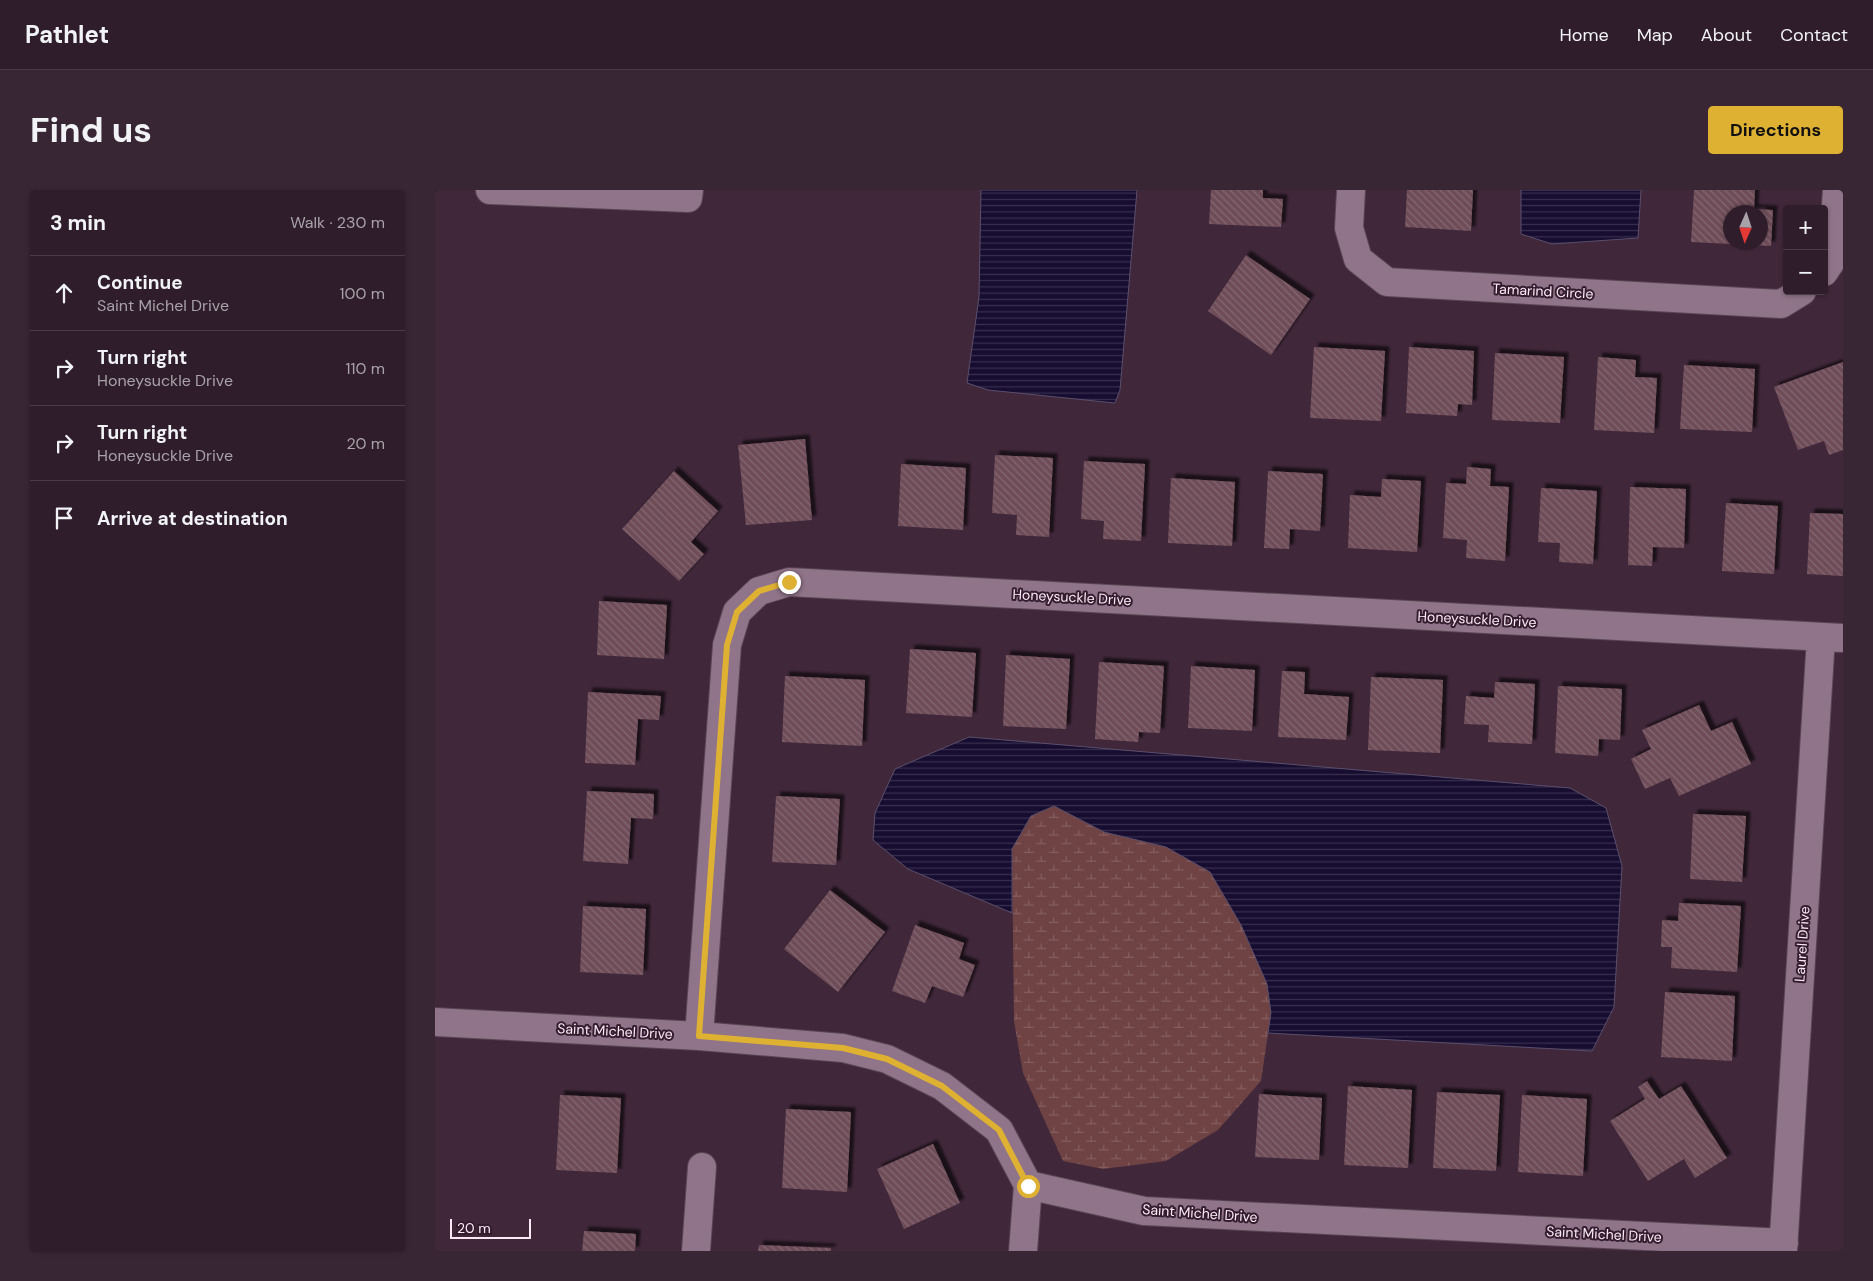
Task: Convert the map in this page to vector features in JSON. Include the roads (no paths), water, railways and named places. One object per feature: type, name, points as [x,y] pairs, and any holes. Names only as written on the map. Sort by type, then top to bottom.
[{"type":"street","points":[[490,190],[688,198],[689,190]]},
{"type":"street","name":"Tamarind Circle","points":[[1351,190],[1349,228],[1358,259],[1387,282],[1781,304],[1796,295]]},
{"type":"street","points":[[1828,267],[1833,260],[1837,190]]},
{"type":"street","name":"Honeysuckle Drive","points":[[699,1036],[727,645],[737,612],[759,591],[789,582],[1832,638]]},
{"type":"street","name":"Laurel Drive","points":[[1783,1247],[1832,638]]},
{"type":"street","name":"Saint Michel Drive","points":[[435,1022],[699,1036],[843,1048],[887,1059],[942,1086],[999,1130],[1028,1186],[1144,1211],[1783,1247]]},
{"type":"street","points":[[696,1251],[702,1168]]},
{"type":"street","points":[[1023,1251],[1028,1186]]}]
